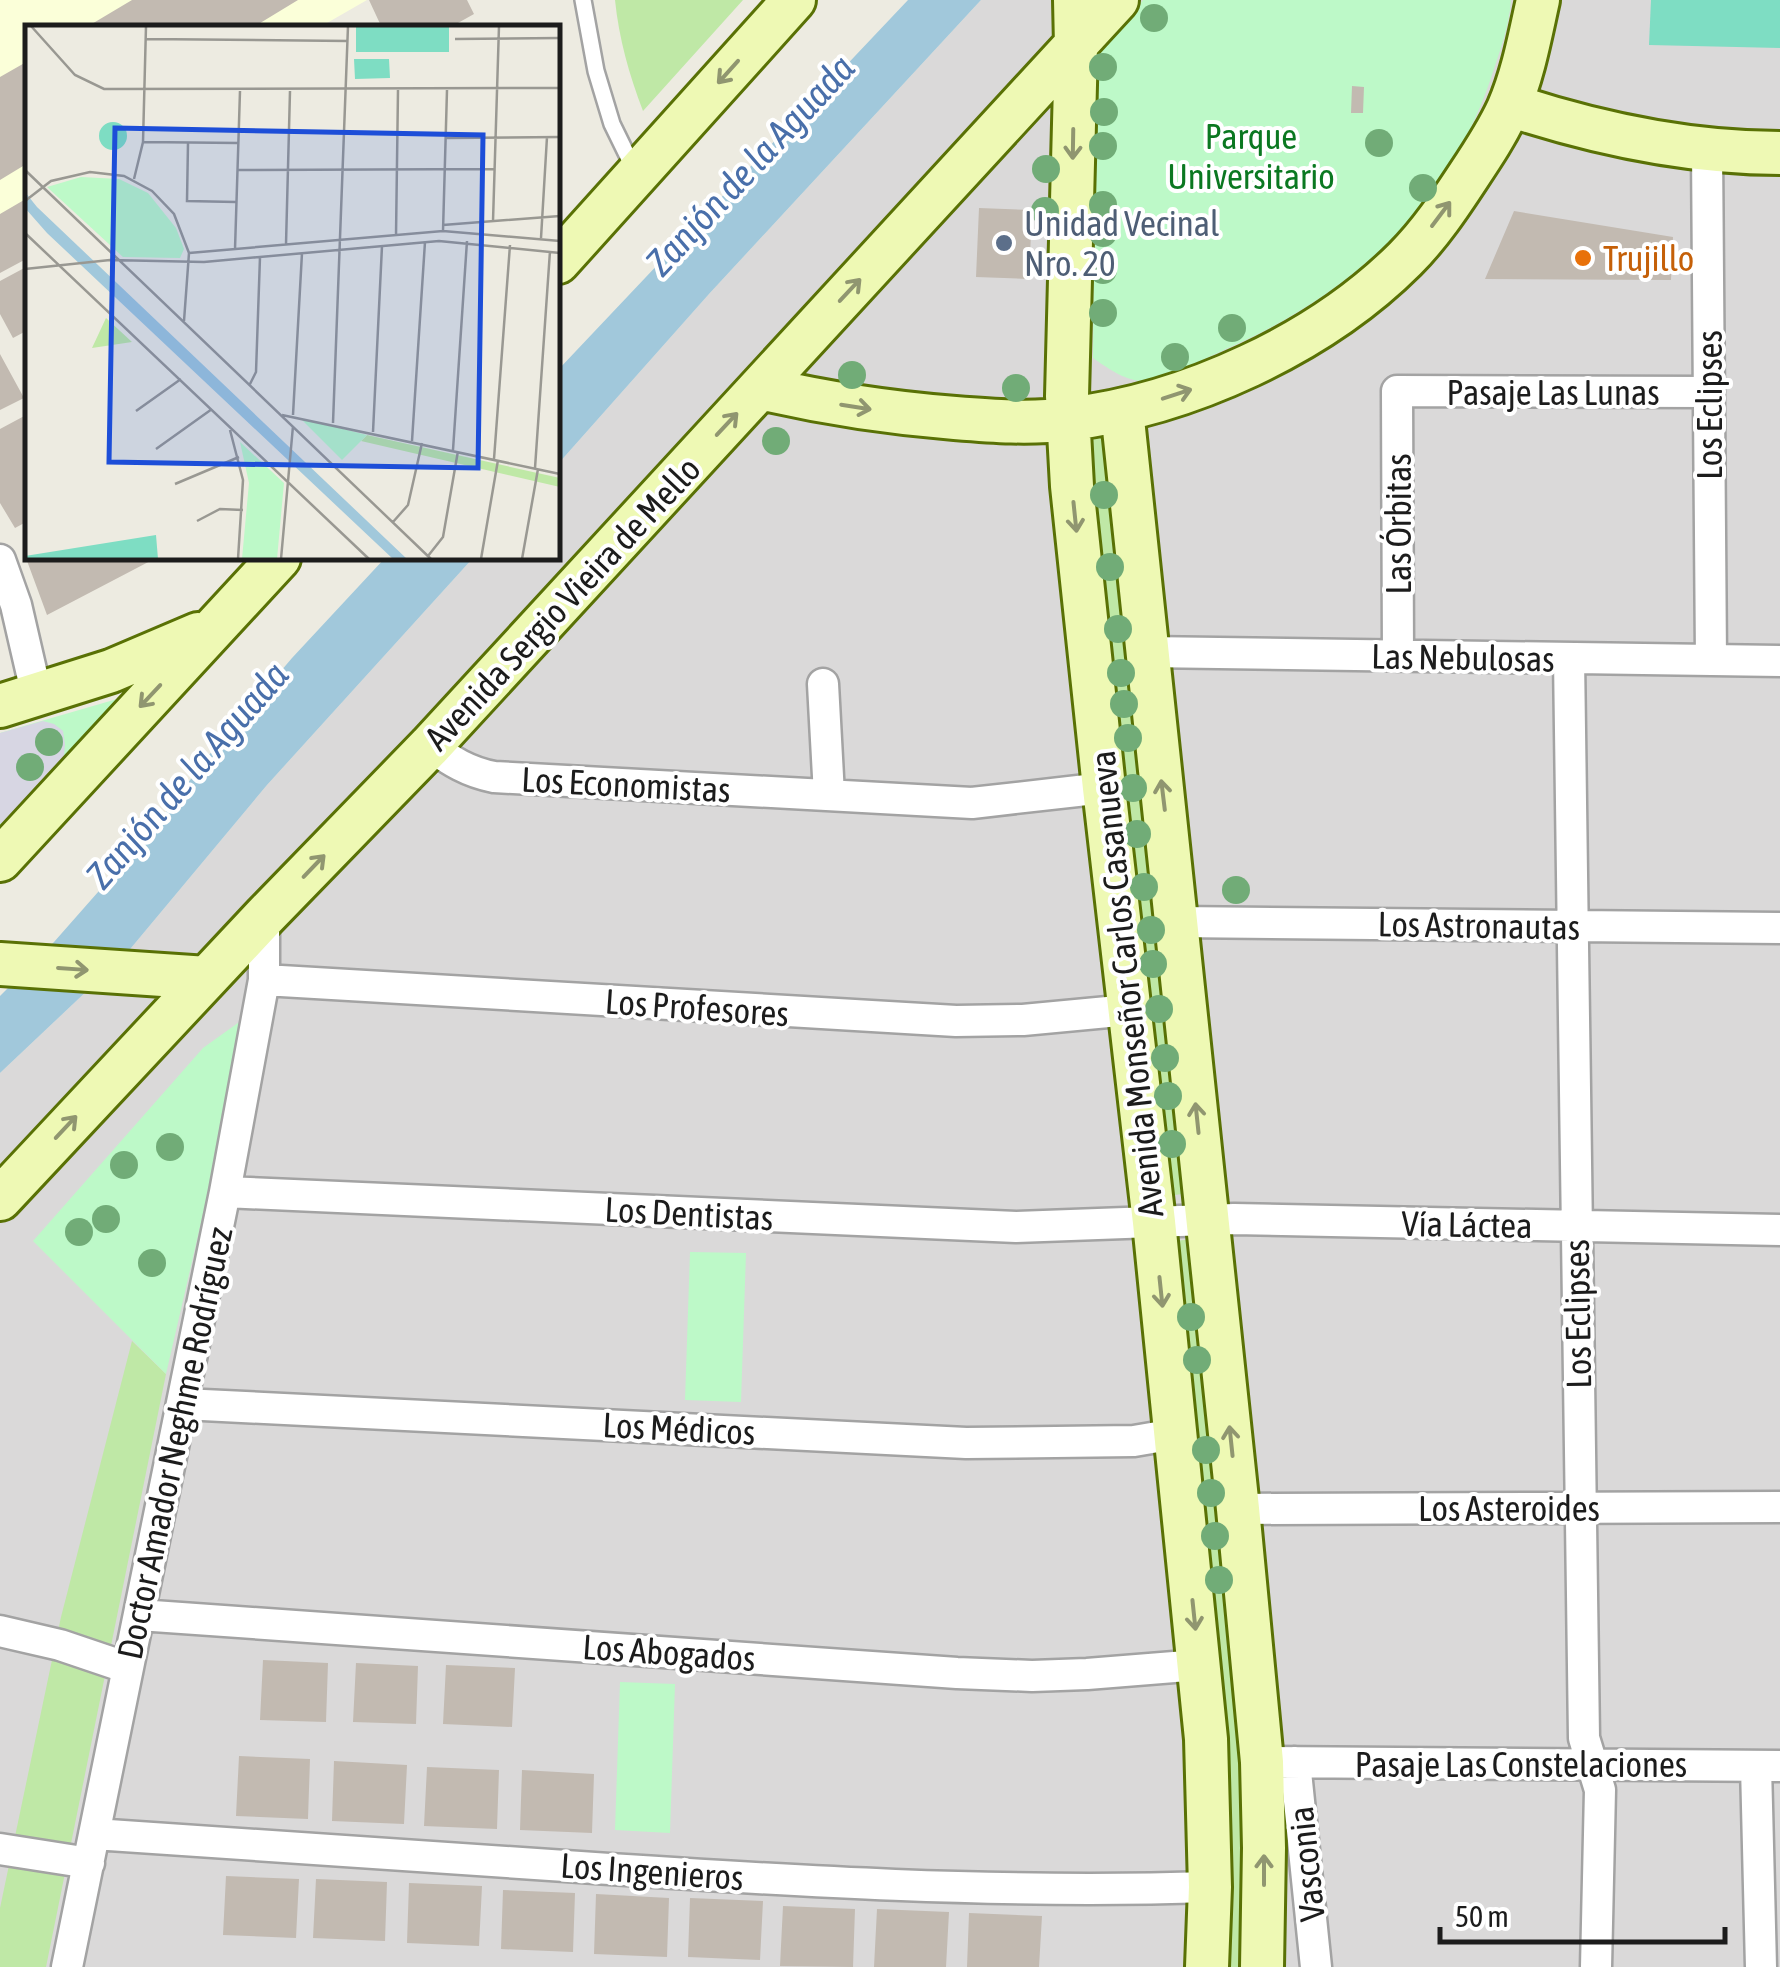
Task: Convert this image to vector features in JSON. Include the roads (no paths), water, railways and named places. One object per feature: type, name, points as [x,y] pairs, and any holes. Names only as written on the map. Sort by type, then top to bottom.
[{"type":"main road","points":[[560,260],[794,0]]},
{"type":"main road","name":"Avenida Monseñor Carlos Casanueva","points":[[1074,0],[1067,396],[1072,486],[1154,1222],[1206,1739],[1208,1967]]},
{"type":"main road","name":"Avenida Sergio Vieira de Mello","points":[[0,1199],[430,746],[1117,0]]},
{"type":"main road","points":[[760,388],[914,415],[1032,422],[1122,410],[1231,374],[1280,350],[1369,290],[1405,259],[1449,204],[1497,132],[1510,105],[1538,0]]},
{"type":"main road","points":[[1510,105],[1594,131],[1650,143],[1780,153]]},
{"type":"main road","name":"Avenida Monseñor Carlos Casanueva","points":[[1122,410],[1238,1509],[1278,1762],[1264,1848],[1262,1967]]},
{"type":"main road","points":[[0,860],[276,560]]},
{"type":"main road","points":[[18,701],[164,650],[216,625]]},
{"type":"main road","points":[[0,964],[207,978]]},
{"type":"street","name":"Los Eclipses","points":[[1708,150],[1711,660]]},
{"type":"street","name":"Pasaje Las Lunas","points":[[1397,391],[1709,392]]},
{"type":"street","name":"Las Órbitas","points":[[1397,391],[1398,656]]},
{"type":"street","points":[[0,560],[16,605],[18,701]]},
{"type":"street","name":"Las Nebulosas","points":[[1147,652],[1780,661]]},
{"type":"street","name":"Los Eclipses","points":[[1569,658],[1584,1738],[1600,1790],[1596,1967]]},
{"type":"street","points":[[823,684],[830,796]]},
{"type":"street","name":"Los Economistas","points":[[430,746],[462,768],[494,777],[972,803],[1104,788]]},
{"type":"street","name":"Doctor Amador Neghme Rodríguez","points":[[68,1967],[225,1192],[264,980],[264,917]]},
{"type":"street","name":"Los Astronautas","points":[[1178,922],[1780,928]]},
{"type":"street","name":"Los Profesores","points":[[264,980],[956,1022],[1129,1010]]},
{"type":"street","name":"Los Dentistas","points":[[225,1192],[1016,1227],[1154,1222]]},
{"type":"street","name":"Vía Láctea","points":[[1154,1222],[1207,1219],[1780,1230]]},
{"type":"street","name":"Los Médicos","points":[[182,1404],[966,1443],[1134,1441],[1175,1434]]},
{"type":"street","name":"Los Asteroides","points":[[1238,1509],[1780,1507]]},
{"type":"street","name":"Los Abogados","points":[[139,1615],[1032,1676],[1199,1665]]},
{"type":"street","points":[[0,1631],[60,1645],[128,1668]]},
{"type":"street","name":"Pasaje Las Constelaciones","points":[[1278,1762],[1768,1766]]},
{"type":"street","name":"Vasconia","points":[[1278,1762],[1316,1967]]},
{"type":"street","points":[[1760,1967],[1768,1766]]},
{"type":"street","name":"Los Ingenieros","points":[[0,1849],[91,1848],[967,1888],[1210,1887]]},
{"type":"lane","points":[[583,0],[596,71],[612,124],[636,173]]},
{"type":"water","points":[[908,0],[981,0],[560,462],[560,368]]},
{"type":"water","points":[[383,560],[471,560],[267,785],[126,954],[0,1073],[0,996],[54,942],[150,833],[209,755]]},
{"type":"place","name":"Unidad Vecinal Nro. 20","points":[[1004,243]]},
{"type":"place","name":"Trujillo","points":[[1583,258]]},
{"type":"park label","name":"Parque Universitario","points":[[1251,156]]},
{"type":"water label","name":"Zanjón de la Aguada","points":[[750,165]]},
{"type":"water label","name":"Zanjón de la Aguada","points":[[187,775]]}]
